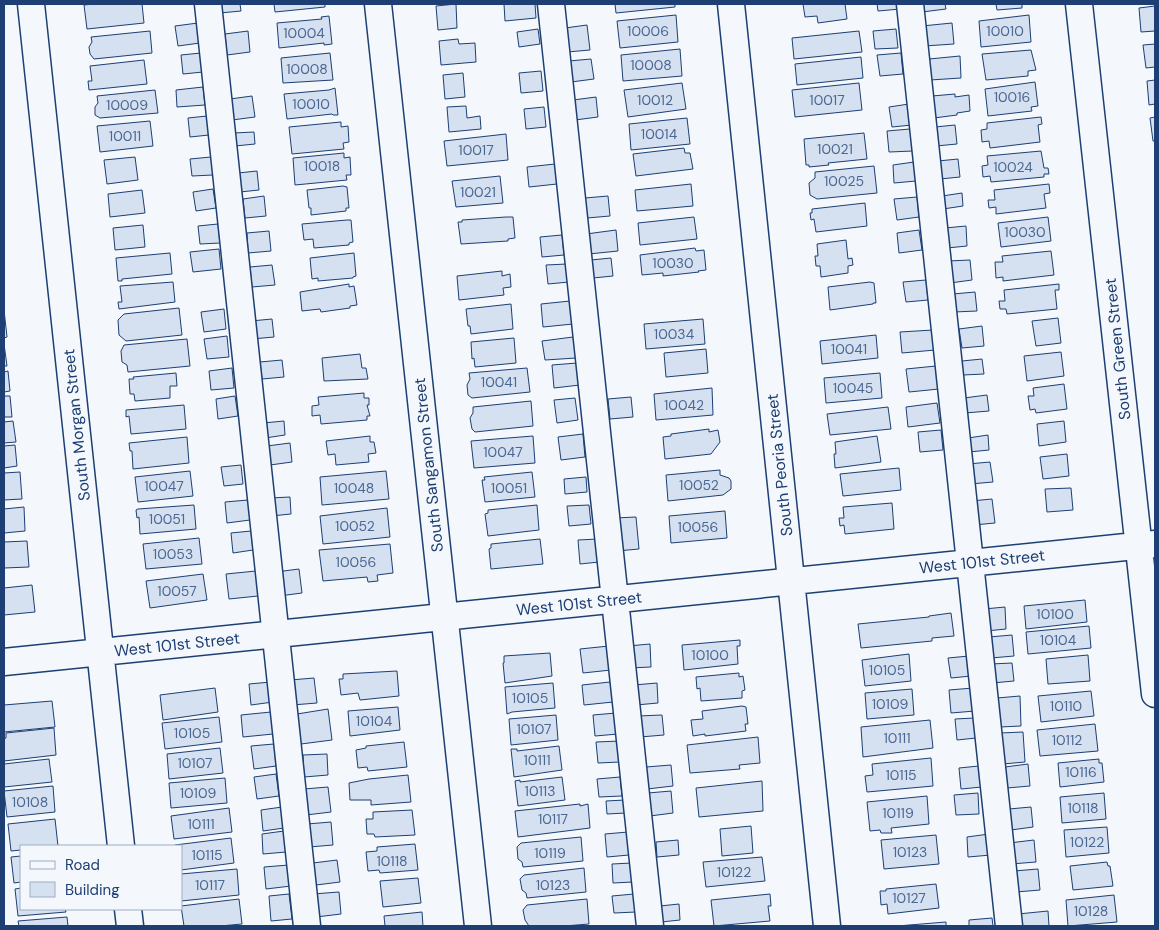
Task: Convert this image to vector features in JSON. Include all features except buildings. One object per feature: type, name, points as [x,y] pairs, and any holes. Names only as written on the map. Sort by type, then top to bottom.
[{"type":"street","name":"South Morgan Street","points":[[31,4],[121,845]]},
{"type":"street","points":[[208,4],[307,926]]},
{"type":"street","name":"South Sangamon Street","points":[[378,4],[478,926]]},
{"type":"street","points":[[551,4],[650,926]]},
{"type":"street","name":"South Peoria Street","points":[[730,4],[827,926]]},
{"type":"street","points":[[910,4],[1009,926]]},
{"type":"street","name":"South Green Street","points":[[1078,4],[1147,545],[1155,694]]},
{"type":"street","name":"West 101st Street","points":[[4,662],[1147,545]]},
{"type":"street","points":[[128,910],[130,926]]}]
